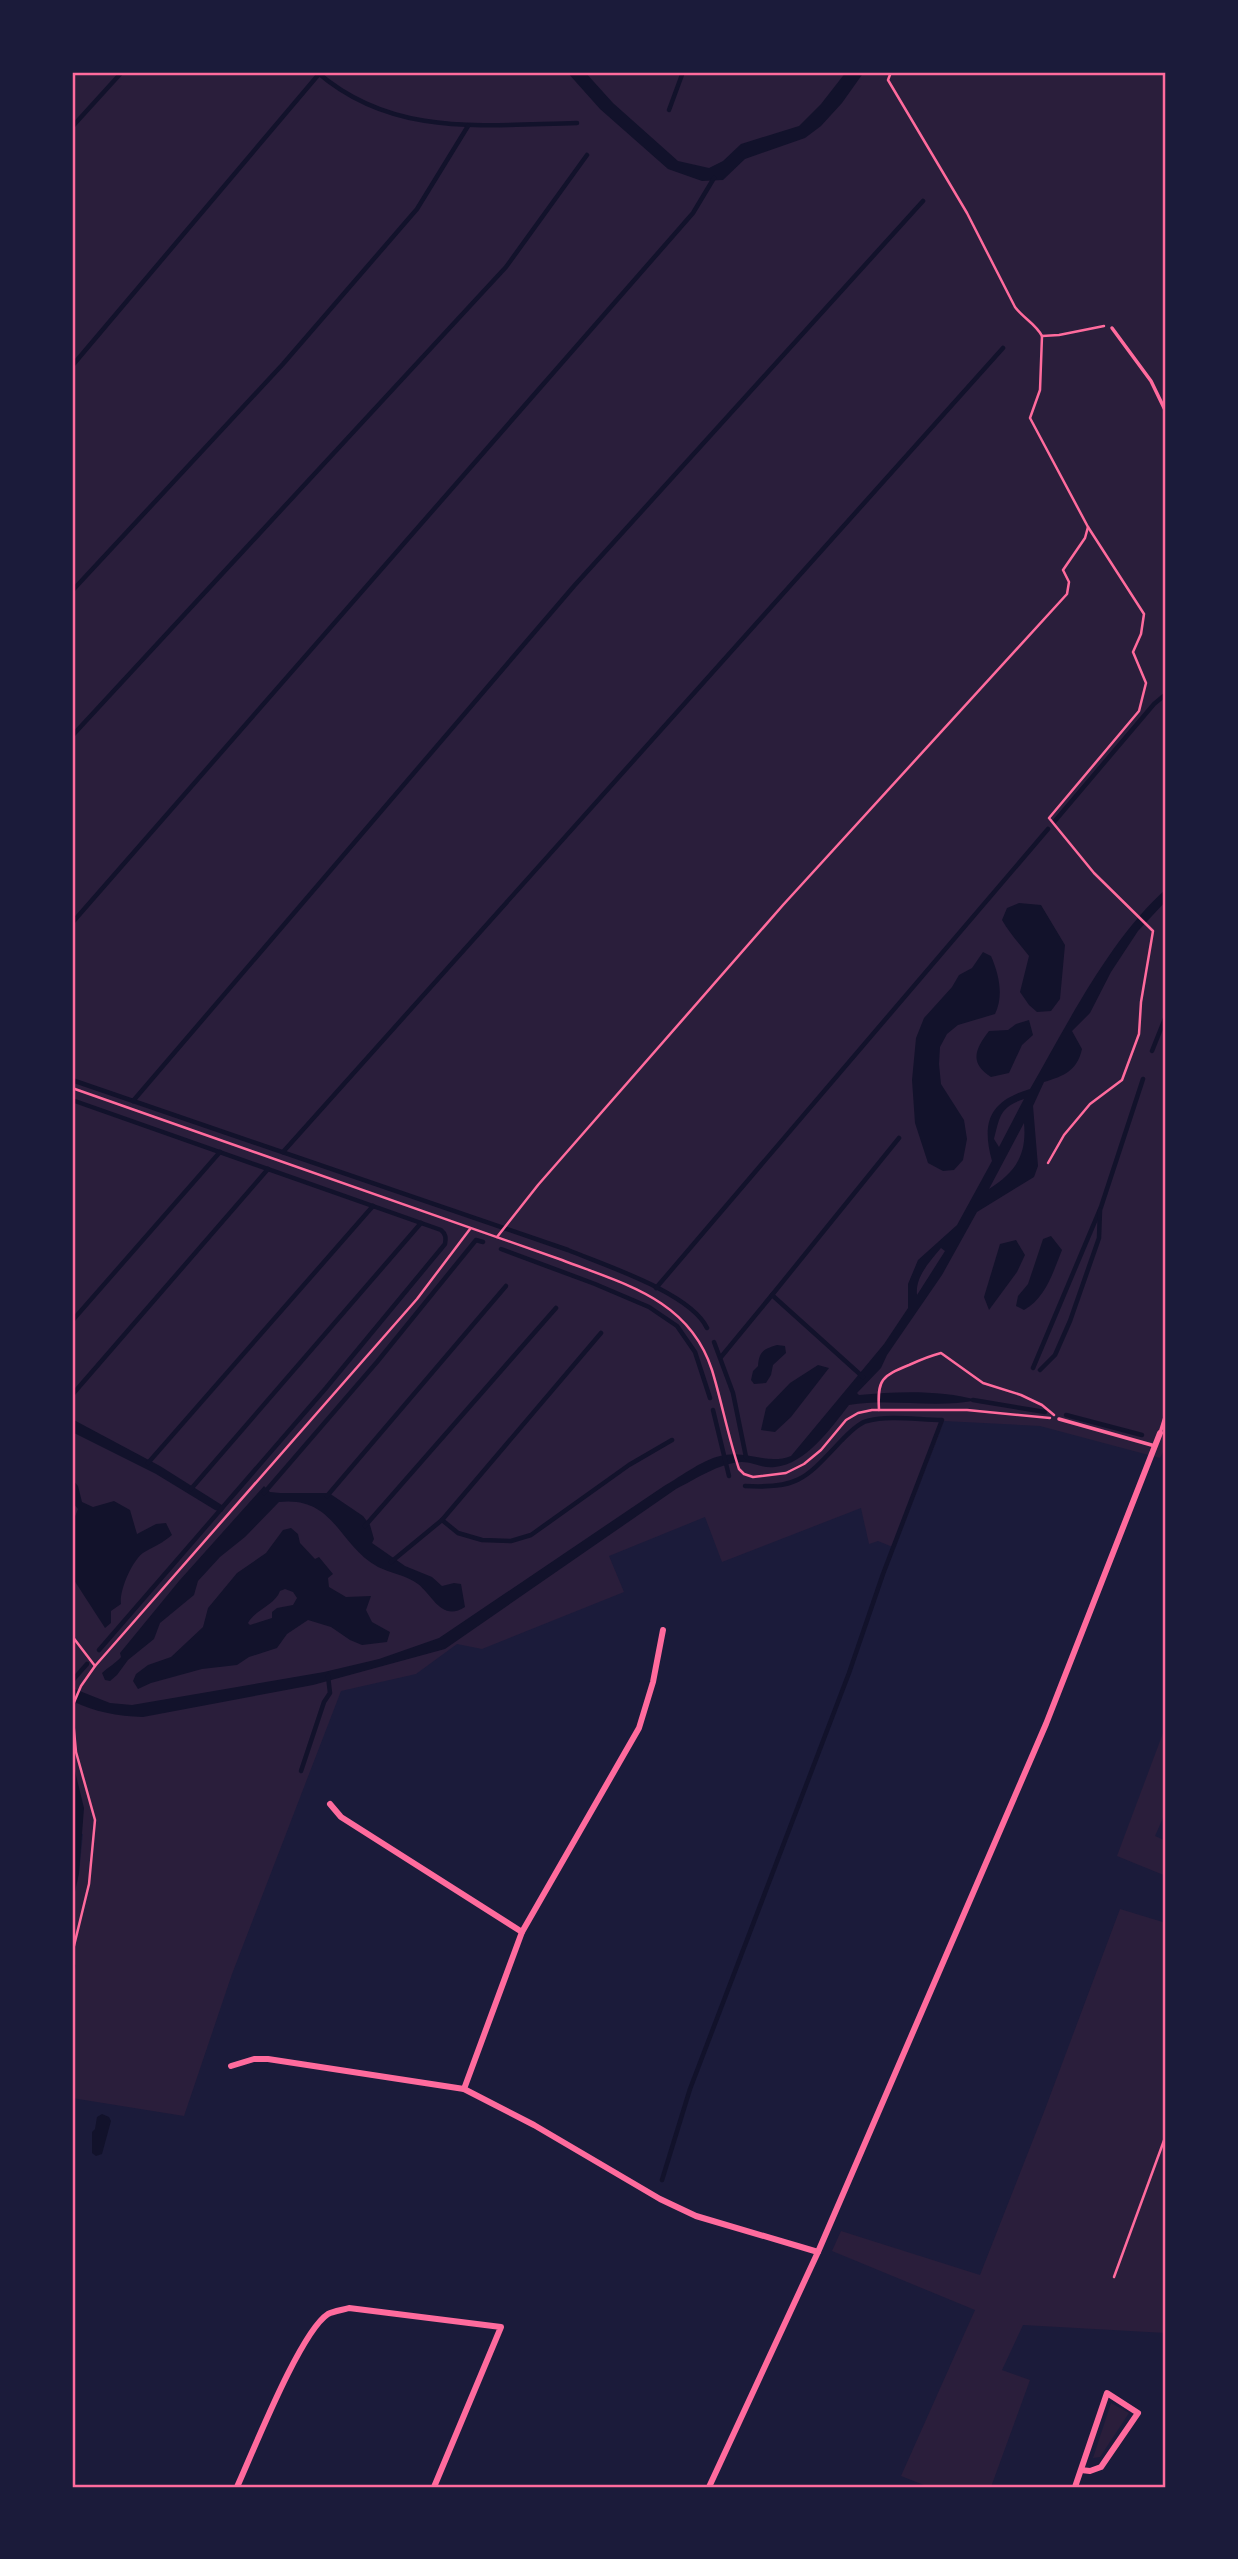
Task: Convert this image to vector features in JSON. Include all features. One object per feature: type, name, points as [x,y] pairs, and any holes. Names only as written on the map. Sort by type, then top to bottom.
[{"type":"street","points":[[709,2487],[818,2252],[1046,1724],[1160,1433]]},
{"type":"street","points":[[464,2089],[522,1932],[639,1728],[653,1682],[663,1630]]},
{"type":"street","points":[[330,1804],[341,1817],[522,1932]]},
{"type":"street","points":[[231,2066],[254,2059],[268,2059],[464,2089],[534,2125],[660,2199],[696,2216],[818,2252]]},
{"type":"street","points":[[237,2487],[286,2379],[311,2334],[328,2314],[349,2308],[501,2327],[434,2487]]},
{"type":"street","points":[[1075,2487],[1107,2393],[1138,2413],[1101,2467],[1090,2471],[1081,2470]]},
{"type":"lane","points":[[1112,328],[1151,381],[1166,412]]},
{"type":"lane","points":[[1160,1433],[1166,1415]]},
{"type":"lane","points":[[1059,1419],[1156,1446]]},
{"type":"path","points":[[891,72],[888,80],[967,213],[1015,307],[1038,328],[1042,336],[1040,390],[1030,418],[1088,527],[1144,614],[1141,634],[1133,652],[1146,682],[1139,711],[1049,818],[1094,873],[1153,931],[1141,1002],[1139,1034],[1122,1080],[1090,1104],[1064,1135],[1048,1163]]},
{"type":"path","points":[[1042,336],[1067,334],[1102,326],[1112,328]]},
{"type":"path","points":[[497,1237],[553,1167],[782,905],[1067,594],[1069,582],[1063,570],[1085,538],[1088,527]]},
{"type":"path","points":[[72,1088],[497,1237],[628,1286],[661,1302],[693,1331],[708,1359],[739,1469],[744,1474],[753,1477],[797,1469],[821,1450],[851,1416],[865,1411],[967,1410],[1059,1419]]},
{"type":"path","points":[[72,1954],[89,1884],[95,1820],[76,1752],[72,1708],[81,1686],[95,1666],[417,1299],[470,1229]]},
{"type":"path","points":[[879,1410],[878,1392],[888,1374],[941,1353],[983,1383],[1021,1395],[1042,1405],[1059,1419]]},
{"type":"path","points":[[72,1636],[95,1666]]},
{"type":"path","points":[[1114,2277],[1166,2134]]},
{"type":"shaded area","points":[[72,72],[1166,72],[1166,1446],[1160,1458],[1040,1426],[944,1421],[895,1548],[878,1541],[869,1544],[861,1508],[722,1562],[705,1517],[609,1556],[624,1592],[482,1649],[457,1644],[416,1674],[341,1691],[232,1974],[184,2116],[72,2098],[72,1982],[76,1965],[72,1964],[72,1905],[83,1834],[72,1833]]},
{"type":"shaded area","points":[[567,72],[585,72],[613,103],[678,161],[709,168],[723,161],[741,144],[799,126],[821,104],[846,72],[864,72],[842,103],[821,126],[805,138],[745,159],[723,180],[702,181],[668,169],[600,109]]},
{"type":"shaded area","points":[[1166,889],[1166,901],[1138,931],[1111,972],[1090,1013],[1072,1031],[1082,1049],[1077,1063],[1063,1075],[1044,1082],[1033,1106],[1038,1166],[1034,1177],[977,1212],[942,1275],[887,1355],[881,1368],[857,1393],[934,1393],[978,1400],[946,1404],[849,1405],[817,1444],[797,1459],[771,1467],[746,1462],[733,1463],[708,1472],[676,1489],[445,1649],[313,1685],[143,1717],[106,1713],[72,1701],[72,1688],[110,1703],[132,1705],[324,1672],[379,1659],[439,1638],[701,1463],[733,1454],[774,1459],[791,1456],[884,1344],[908,1308],[908,1284],[918,1260],[957,1225],[992,1161],[988,1135],[992,1114],[1006,1100],[1030,1089],[1091,983],[1126,932]],"holes":[[[1024,1099],[999,1147],[994,1139],[1002,1113],[1010,1105]],[[1024,1123],[1023,1145],[1017,1162],[1006,1176],[989,1189]],[[941,1248],[945,1251],[917,1295],[918,1282]]]},
{"type":"shaded area","points":[[1019,903],[1041,905],[1065,945],[1060,999],[1051,1011],[1037,1012],[1020,992],[1029,956],[1002,920],[1007,908]]},
{"type":"shaded area","points":[[983,952],[991,956],[998,978],[1000,992],[995,1014],[958,1025],[947,1034],[940,1047],[941,1084],[964,1120],[967,1139],[963,1160],[954,1170],[943,1171],[928,1163],[915,1123],[912,1080],[916,1038],[924,1018],[952,987],[959,975],[972,968]]},
{"type":"shaded area","points":[[1029,1020],[1033,1035],[1022,1045],[1009,1073],[991,1077],[984,1072],[976,1056],[989,1031],[1008,1030]]},
{"type":"shaded area","points":[[1051,1236],[1062,1250],[1043,1292],[1024,1310],[1016,1306],[1018,1296],[1028,1284],[1043,1239]]},
{"type":"shaded area","points":[[1016,1240],[1025,1255],[1017,1272],[989,1310],[984,1297],[1000,1244]]},
{"type":"shaded area","points":[[777,1345],[785,1346],[786,1353],[773,1365],[766,1383],[754,1384],[751,1380],[753,1371],[758,1366],[761,1354]]},
{"type":"shaded area","points":[[818,1365],[829,1368],[791,1417],[775,1432],[761,1430],[766,1408],[790,1383]]},
{"type":"shaded area","points":[[72,1419],[160,1466],[225,1507],[222,1512],[215,1510],[156,1474],[72,1432]]},
{"type":"shaded area","points":[[72,1479],[78,1486],[82,1502],[93,1507],[114,1501],[130,1510],[137,1534],[156,1524],[166,1523],[172,1535],[139,1557],[124,1584],[121,1604],[111,1611],[111,1623],[105,1628],[72,1577],[72,1524],[78,1509],[72,1502]]},
{"type":"shaded area","points":[[264,1486],[270,1492],[329,1493],[363,1516],[370,1525],[374,1539],[372,1543],[405,1566],[432,1577],[442,1586],[461,1584],[465,1607],[450,1611],[438,1606],[418,1584],[378,1567],[365,1558],[324,1514],[298,1502],[279,1502],[198,1581],[194,1595],[160,1623],[154,1639],[128,1660],[110,1681],[105,1680],[102,1673],[121,1657],[120,1653],[179,1581]]},
{"type":"shaded area","points":[[291,1528],[298,1534],[300,1543],[315,1559],[319,1557],[333,1574],[328,1578],[329,1587],[346,1597],[371,1596],[366,1610],[372,1622],[390,1632],[387,1642],[362,1645],[331,1627],[308,1620],[287,1634],[277,1648],[249,1657],[237,1665],[202,1669],[138,1689],[133,1681],[136,1674],[148,1665],[171,1657],[203,1627],[208,1608],[237,1573],[266,1553],[283,1530]],"holes":[[[285,1589],[293,1592],[297,1598],[293,1605],[277,1608],[272,1612],[272,1618],[250,1625],[248,1623],[274,1600],[280,1591]]]},
{"type":"shaded area","points":[[1166,1725],[1166,1811],[1155,1836],[1166,1841],[1166,1876],[1117,1856]]},
{"type":"shaded area","points":[[72,1759],[84,1808],[79,1873],[72,1905]]},
{"type":"shaded area","points":[[1120,1909],[1166,1923],[1166,2333],[1023,2325],[1002,2370],[1030,2380],[991,2487],[929,2487],[901,2476],[975,2310],[832,2251],[841,2231],[980,2275]]},
{"type":"shaded area","points":[[102,2114],[111,2121],[102,2154],[96,2156],[92,2153],[92,2132],[97,2117]]},
{"type":"shaded area","points":[[1111,2403],[1129,2413],[1100,2457],[1093,2458]]},
{"type":"waterway","points":[[72,127],[122,72]]},
{"type":"waterway","points":[[317,72],[346,93],[377,108],[408,118],[474,125],[577,123]]},
{"type":"waterway","points":[[669,110],[683,72]]},
{"type":"waterway","points":[[72,366],[319,74]]},
{"type":"waterway","points":[[72,591],[283,364],[417,209],[468,126]]},
{"type":"waterway","points":[[72,736],[506,267],[587,155]]},
{"type":"waterway","points":[[72,923],[693,213],[714,178]]},
{"type":"waterway","points":[[133,1101],[574,586],[923,201]]},
{"type":"waterway","points":[[283,1152],[1003,348]]},
{"type":"waterway","points":[[1054,822],[1154,704],[1166,694]]},
{"type":"waterway","points":[[656,1288],[1048,829]]},
{"type":"waterway","points":[[1152,1051],[1166,1016]]},
{"type":"waterway","points":[[1033,1368],[1101,1207],[1143,1079]]},
{"type":"waterway","points":[[72,1080],[568,1250],[665,1292],[684,1303],[698,1315],[707,1328]]},
{"type":"waterway","points":[[72,1100],[441,1230],[445,1238],[445,1244],[326,1388],[99,1650]]},
{"type":"waterway","points":[[863,1377],[772,1295],[899,1138]]},
{"type":"waterway","points":[[72,1321],[220,1152]]},
{"type":"waterway","points":[[72,1395],[268,1169]]},
{"type":"waterway","points":[[148,1463],[373,1206]]},
{"type":"waterway","points":[[1040,1370],[1055,1355],[1070,1321],[1099,1238],[1100,1210]]},
{"type":"waterway","points":[[191,1489],[421,1223]]},
{"type":"waterway","points":[[264,1493],[377,1362],[476,1240],[483,1242]]},
{"type":"waterway","points":[[501,1249],[649,1307],[677,1326],[695,1352],[710,1398]]},
{"type":"waterway","points":[[327,1496],[506,1286]]},
{"type":"waterway","points":[[721,1357],[772,1295]]},
{"type":"waterway","points":[[365,1526],[556,1308]]},
{"type":"waterway","points":[[391,1562],[442,1520],[601,1333]]},
{"type":"waterway","points":[[714,1342],[733,1393],[746,1457]]},
{"type":"waterway","points":[[973,1400],[1045,1412]]},
{"type":"waterway","points":[[713,1410],[729,1476]]},
{"type":"waterway","points":[[1066,1415],[1142,1435]]},
{"type":"waterway","points":[[662,2180],[690,2089],[849,1673],[883,1574],[942,1420],[895,1418],[867,1421],[853,1429],[819,1464],[800,1478],[778,1485],[745,1486]]},
{"type":"waterway","points":[[442,1520],[458,1533],[482,1540],[511,1541],[531,1535],[629,1465],[672,1440]]},
{"type":"waterway","points":[[72,1681],[87,1664]]},
{"type":"waterway","points":[[301,1771],[324,1702],[330,1693],[328,1676]]}]
